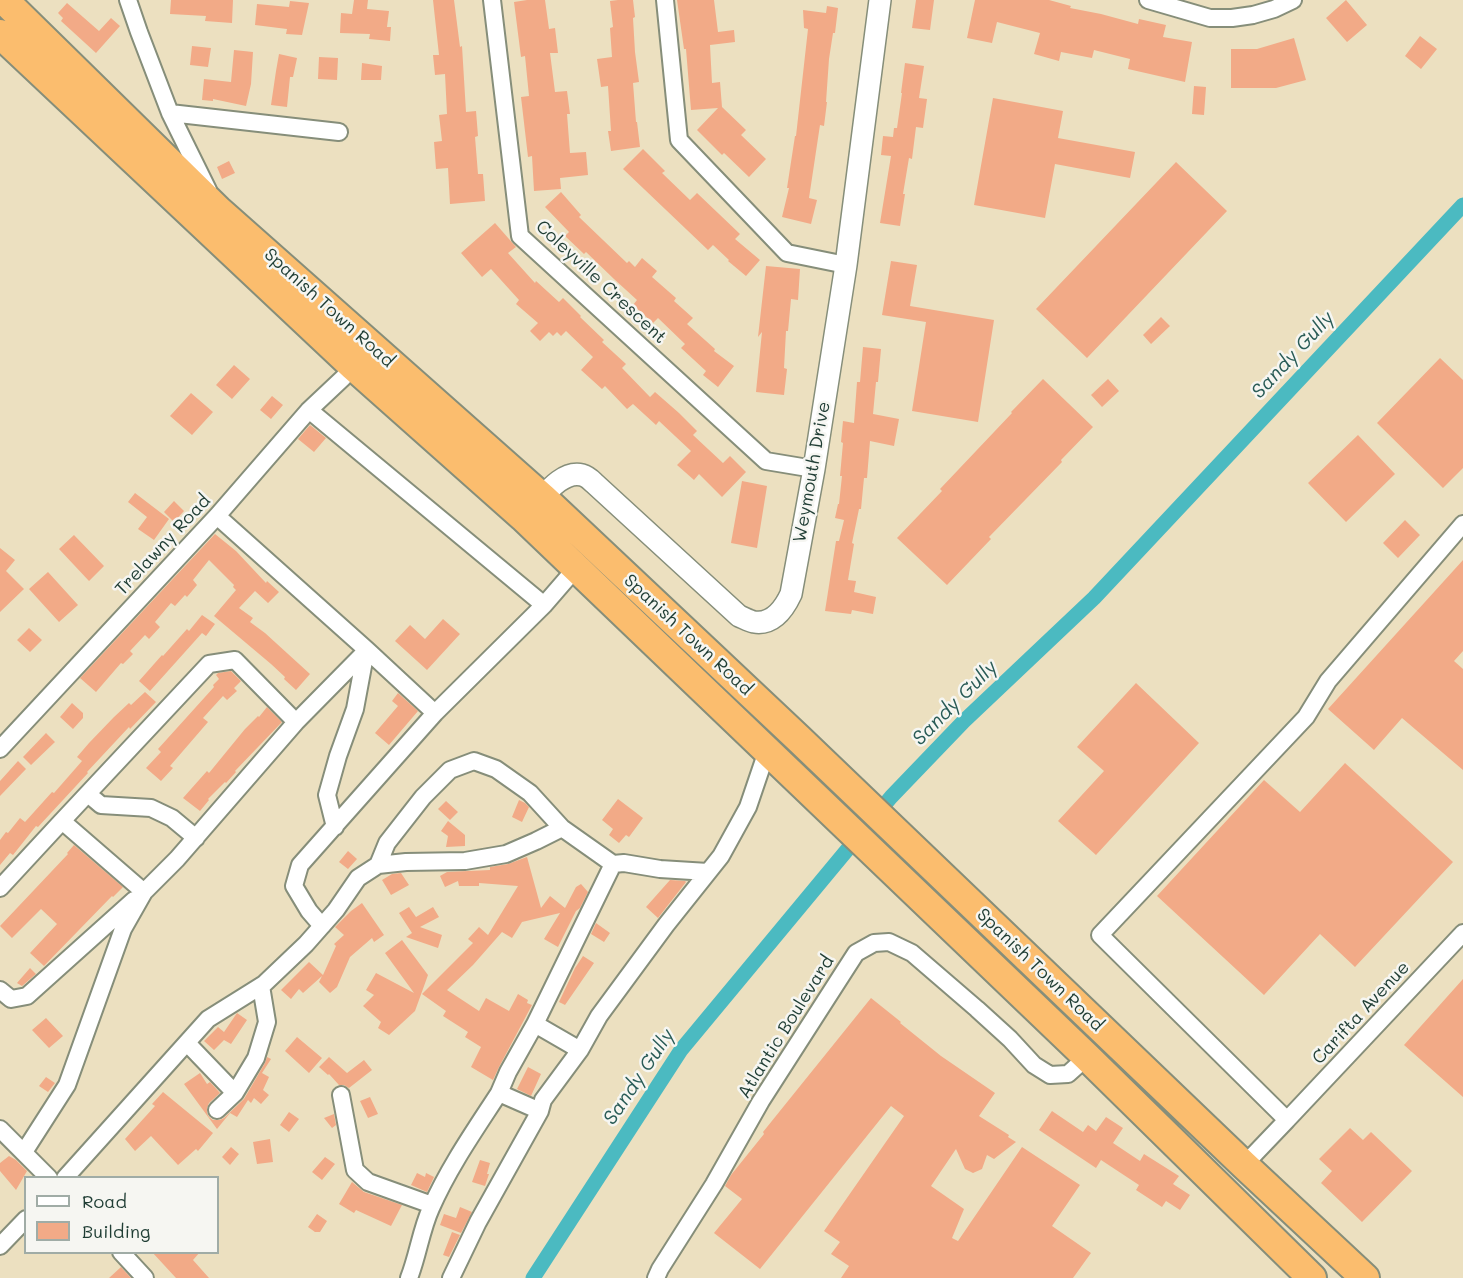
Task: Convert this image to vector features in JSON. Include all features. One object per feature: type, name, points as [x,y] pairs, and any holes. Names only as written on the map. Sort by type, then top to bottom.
[{"type":"highway","name":"Spanish Town Road","points":[[4,0],[14,34],[353,366],[533,507],[576,568],[1087,1057],[1312,1278]]},
{"type":"highway","name":"Spanish Town Road","points":[[14,34],[218,210],[533,507],[799,739],[1365,1278]]},
{"type":"street","points":[[128,0],[170,112],[218,210]]},
{"type":"street","name":"Coleyville Crescent","points":[[492,0],[520,236],[766,461],[814,469]]},
{"type":"street","points":[[665,0],[679,140],[787,253],[846,264]]},
{"type":"street","name":"Weymouth Drive","points":[[533,507],[554,483],[567,476],[582,475],[594,483],[740,616],[754,622],[770,620],[783,611],[791,594],[814,469],[846,264],[880,0]]},
{"type":"street","points":[[1148,0],[1210,18],[1253,15],[1293,0]]},
{"type":"street","points":[[170,112],[339,132]]},
{"type":"street","name":"Trelawny Road","points":[[0,749],[217,516],[309,410],[353,366]]},
{"type":"street","points":[[309,410],[544,604]]},
{"type":"street","points":[[217,516],[435,713]]},
{"type":"street","points":[[1287,1120],[1101,935],[1305,717],[1328,681],[1463,524]]},
{"type":"street","points":[[322,926],[309,911],[294,886],[300,865],[435,713],[544,604],[576,568]]},
{"type":"street","points":[[0,990],[11,999],[27,996],[144,892],[196,838],[296,722],[367,650]]},
{"type":"street","points":[[335,826],[327,795],[355,709],[367,650]]},
{"type":"street","points":[[0,888],[209,664],[235,660],[296,722]]},
{"type":"street","points":[[451,1278],[478,1222],[540,1111],[543,1100],[580,1050],[599,1016],[666,925],[721,856],[748,807],[767,751]]},
{"type":"street","points":[[378,865],[387,843],[423,797],[450,770],[474,761],[496,769],[530,793],[562,828],[613,864],[624,863],[660,869],[708,872]]},
{"type":"street","points":[[88,794],[101,805],[151,808],[172,818],[196,838]]},
{"type":"street","points":[[62,821],[144,892]]},
{"type":"street","points":[[66,1176],[208,1019],[261,986],[306,945],[336,910],[358,878],[378,865],[465,861],[506,854],[562,828]]},
{"type":"street","points":[[409,1278],[432,1205],[448,1174],[499,1093],[613,864]]},
{"type":"street","points":[[24,1152],[67,1085],[123,929],[144,892]]},
{"type":"street","name":"Carifta Avenue","points":[[1244,1165],[1463,933]]},
{"type":"street","name":"Atlantic Boulevard","points":[[656,1278],[714,1184],[761,1101],[856,953],[874,943],[889,942],[912,953],[932,968],[1034,1065],[1050,1075],[1068,1074],[1087,1057]]},
{"type":"street","points":[[217,1110],[235,1094],[256,1058],[267,1022],[261,986]]},
{"type":"street","points":[[535,1024],[580,1050]]},
{"type":"street","points":[[187,1043],[235,1094]]},
{"type":"street","points":[[499,1093],[540,1111]]},
{"type":"street","points":[[341,1095],[355,1170],[368,1182],[432,1205]]},
{"type":"street","points":[[0,1129],[47,1176]]},
{"type":"street","points":[[0,1246],[24,1221]]},
{"type":"street","points":[[123,1254],[145,1278]]},
{"type":"building","points":[[171,0],[233,0],[232,23],[205,21],[206,16],[170,14]]},
{"type":"building","points":[[354,0],[368,0],[367,9],[389,11],[387,27],[391,27],[390,41],[369,39],[370,34],[340,33],[341,13],[352,14]]},
{"type":"building","points":[[433,0],[454,0],[460,47],[462,46],[466,112],[476,111],[478,136],[475,137],[478,174],[483,174],[485,201],[450,204],[448,168],[436,169],[434,142],[442,141],[439,115],[447,114],[445,74],[435,75],[433,55],[439,55]]},
{"type":"building","points":[[545,0],[549,29],[555,28],[558,53],[550,53],[555,92],[567,91],[570,114],[567,114],[570,153],[586,152],[588,175],[560,178],[561,189],[534,191],[532,156],[528,157],[521,97],[529,96],[525,56],[521,57],[514,2]]},
{"type":"building","points":[[633,0],[635,52],[639,82],[633,83],[640,147],[611,151],[608,131],[611,131],[608,86],[601,87],[597,59],[612,57],[610,28],[613,27],[610,1]]},
{"type":"building","points":[[677,0],[714,0],[718,32],[734,30],[735,42],[710,45],[712,83],[720,82],[722,107],[746,130],[741,135],[766,159],[749,177],[697,130],[718,108],[691,110],[686,49],[684,49]]},
{"type":"building","points":[[916,0],[934,0],[930,30],[912,28]]},
{"type":"building","points":[[975,0],[1049,0],[1071,6],[1070,8],[1138,24],[1139,19],[1166,25],[1163,37],[1192,42],[1185,82],[1128,69],[1130,59],[1094,50],[1092,58],[1061,52],[1059,61],[1034,54],[1040,33],[997,22],[992,43],[967,38]]},
{"type":"building","points":[[1346,0],[1367,25],[1347,42],[1326,18]]},
{"type":"building","points":[[290,1],[309,3],[302,35],[286,34],[287,29],[255,25],[257,4],[289,7]]},
{"type":"building","points":[[67,3],[99,31],[111,18],[120,26],[96,53],[61,21],[63,18],[58,13]]},
{"type":"building","points":[[827,6],[838,8],[829,59],[824,126],[820,125],[809,198],[817,200],[811,224],[782,217],[789,188],[787,188],[796,136],[808,29],[804,28],[803,10],[826,13]]},
{"type":"building","points":[[1420,36],[1437,49],[1421,69],[1405,56]]},
{"type":"building","points":[[1294,38],[1306,80],[1276,88],[1231,88],[1231,49],[1257,49]]},
{"type":"building","points":[[192,46],[211,48],[208,67],[190,65]]},
{"type":"building","points":[[234,50],[253,52],[251,84],[246,106],[213,99],[213,101],[202,100],[204,79],[231,82]]},
{"type":"building","points":[[279,54],[297,58],[293,77],[290,77],[287,107],[271,105]]},
{"type":"building","points":[[319,57],[338,58],[337,80],[318,79]]},
{"type":"building","points":[[362,63],[382,66],[381,80],[361,80]]},
{"type":"building","points":[[905,63],[924,66],[919,98],[927,99],[923,128],[916,127],[912,159],[909,158],[900,226],[880,223],[891,156],[881,155],[883,136],[893,137],[894,128],[897,128]]},
{"type":"building","points":[[1194,86],[1206,87],[1204,115],[1192,114]]},
{"type":"building","points":[[993,98],[1063,111],[1058,138],[1135,152],[1130,178],[1055,164],[1045,218],[974,205]]},
{"type":"building","points":[[643,149],[665,171],[662,173],[690,200],[697,193],[740,234],[735,239],[760,260],[746,276],[713,245],[708,250],[623,169]]},
{"type":"building","points":[[229,161],[235,173],[222,179],[217,167]]},
{"type":"building","points":[[1176,162],[1227,211],[1087,358],[1036,309]]},
{"type":"building","points":[[561,192],[581,215],[579,217],[627,263],[629,261],[635,267],[642,258],[657,271],[652,277],[676,298],[674,301],[693,318],[687,324],[715,349],[714,351],[734,366],[718,387],[703,375],[706,371],[681,348],[685,344],[658,318],[653,323],[633,305],[637,300],[586,252],[584,254],[565,236],[569,232],[545,207]]},
{"type":"building","points":[[495,223],[516,247],[508,253],[535,283],[536,281],[559,302],[563,298],[604,340],[602,342],[626,364],[622,368],[650,397],[655,392],[679,413],[697,431],[693,435],[723,463],[730,456],[746,472],[722,497],[699,474],[694,480],[677,465],[691,451],[659,421],[656,425],[633,404],[627,409],[605,386],[602,389],[581,370],[593,357],[566,331],[561,336],[557,332],[553,336],[549,332],[540,341],[530,331],[538,323],[516,304],[519,300],[491,269],[482,277],[461,253]]},
{"type":"building","points":[[891,261],[917,265],[910,306],[994,320],[978,422],[912,411],[926,322],[882,315]]},
{"type":"building","points":[[766,266],[800,269],[798,300],[791,299],[788,331],[786,331],[784,368],[787,369],[784,395],[756,392],[762,332],[758,337]]},
{"type":"building","points":[[1161,317],[1170,326],[1151,344],[1143,335]]},
{"type":"building","points":[[863,347],[881,349],[873,414],[899,419],[894,446],[870,441],[867,478],[864,478],[861,509],[859,509],[852,543],[854,544],[848,580],[856,581],[854,592],[876,597],[873,614],[852,610],[851,614],[825,611],[836,541],[839,541],[844,520],[835,518],[842,476],[840,476],[843,421],[854,423],[857,382],[860,382]]},
{"type":"building","points":[[1440,358],[1463,380],[1463,468],[1443,488],[1377,423]]},
{"type":"building","points":[[234,365],[250,379],[232,399],[216,385]]},
{"type":"building","points":[[1043,379],[1093,427],[947,585],[897,538]]},
{"type":"building","points":[[1108,379],[1119,391],[1102,407],[1091,395]]},
{"type":"building","points":[[191,393],[213,412],[192,435],[170,416]]},
{"type":"building","points":[[272,396],[283,405],[271,419],[260,410]]},
{"type":"building","points":[[310,425],[326,438],[314,452],[298,439]]},
{"type":"building","points":[[1358,435],[1395,474],[1346,522],[1308,483]]},
{"type":"building","points":[[742,481],[767,486],[757,548],[731,543]]},
{"type":"building","points":[[135,493],[169,519],[154,540],[138,529],[147,517],[128,502]]},
{"type":"building","points":[[174,501],[184,511],[174,522],[164,512]]},
{"type":"building","points":[[1405,520],[1420,535],[1398,558],[1383,543]]},
{"type":"building","points":[[215,534],[236,551],[266,583],[267,581],[279,592],[268,603],[255,591],[239,608],[253,618],[250,622],[310,674],[296,690],[271,664],[214,616],[236,590],[234,585],[209,560],[193,580],[197,585],[187,597],[185,595],[175,606],[171,603],[155,622],[160,627],[149,639],[145,635],[130,651],[133,654],[123,664],[121,663],[96,692],[80,678]]},
{"type":"building","points":[[74,535],[104,566],[89,581],[59,549]]},
{"type":"building","points":[[0,548],[15,560],[6,571],[24,589],[0,612]]},
{"type":"building","points":[[1463,560],[1463,651],[1454,661],[1463,669],[1463,770],[1402,718],[1374,750],[1328,709]]},
{"type":"building","points":[[48,572],[78,605],[59,622],[29,589]]},
{"type":"building","points":[[202,615],[215,624],[206,636],[202,633],[150,691],[139,681]]},
{"type":"building","points":[[443,619],[460,634],[427,670],[395,641],[410,625],[425,639]]},
{"type":"building","points":[[29,628],[42,640],[30,652],[17,640]]},
{"type":"building","points":[[231,671],[241,681],[234,688],[237,691],[227,700],[223,696],[203,718],[208,722],[170,766],[173,768],[161,781],[146,768],[161,752],[158,749],[214,687],[213,685],[219,679],[216,675]]},
{"type":"building","points":[[1136,683],[1199,743],[1096,855],[1058,821],[1104,771],[1077,747]]},
{"type":"building","points":[[145,692],[156,702],[130,729],[129,727],[38,827],[36,826],[13,855],[10,853],[0,865],[0,840],[6,832],[8,833],[20,818],[25,822],[52,792],[54,793],[82,761],[77,757],[89,743],[129,703],[131,705]]},
{"type":"building","points":[[398,693],[418,711],[389,745],[375,733],[398,706],[392,701]]},
{"type":"building","points":[[72,703],[83,713],[83,718],[73,729],[60,717]]},
{"type":"building","points":[[267,707],[282,722],[226,783],[208,799],[200,811],[183,798],[207,771],[209,773],[245,729]]},
{"type":"building","points":[[46,733],[55,742],[31,765],[23,757]]},
{"type":"building","points":[[18,761],[26,769],[0,796],[0,781]]},
{"type":"building","points":[[1345,763],[1453,862],[1355,967],[1320,934],[1264,995],[1157,896],[1264,780],[1300,812]]},
{"type":"building","points":[[618,799],[643,818],[629,837],[626,835],[619,843],[609,835],[613,829],[602,820]]},
{"type":"building","points":[[519,800],[529,807],[522,822],[512,817]]},
{"type":"building","points":[[446,801],[458,812],[450,820],[438,809]]},
{"type":"building","points":[[448,821],[465,835],[465,846],[446,847],[448,836],[441,831]]},
{"type":"building","points":[[74,845],[123,887],[44,966],[30,953],[57,924],[41,909],[12,938],[0,926]]},
{"type":"building","points":[[348,851],[357,859],[348,869],[339,862]]},
{"type":"building","points":[[527,857],[541,908],[550,896],[565,908],[576,887],[581,884],[588,892],[558,947],[544,939],[560,913],[522,922],[512,938],[502,932],[447,990],[479,1011],[486,998],[509,1011],[518,994],[532,1005],[493,1080],[471,1067],[481,1047],[465,1037],[468,1032],[443,1016],[446,1011],[422,994],[473,943],[468,939],[479,927],[488,935],[518,886],[479,883],[479,886],[459,886],[458,881],[445,887],[440,876],[447,872],[490,870],[490,867],[508,864]]},
{"type":"building","points":[[401,873],[409,885],[391,895],[382,880],[392,874]]},
{"type":"building","points":[[670,880],[686,882],[658,918],[646,907]]},
{"type":"building","points":[[362,903],[384,935],[374,942],[372,938],[350,957],[337,987],[330,993],[319,982],[322,976],[303,993],[299,989],[291,999],[281,990],[309,962],[323,975],[336,946],[334,944],[344,935],[335,927]]},
{"type":"building","points":[[409,907],[416,917],[433,907],[439,917],[420,927],[442,935],[438,948],[406,937],[412,933],[399,913]]},
{"type":"building","points":[[596,923],[610,933],[604,942],[591,934]]},
{"type":"building","points":[[402,940],[428,975],[415,1011],[389,1035],[378,1028],[381,1022],[363,1006],[374,995],[366,990],[376,973],[414,993],[385,953]]},
{"type":"building","points":[[583,956],[594,963],[565,1005],[559,1002]]},
{"type":"building","points":[[30,968],[36,974],[22,986],[17,983]]},
{"type":"building","points":[[1463,979],[1463,1097],[1404,1045]]},
{"type":"building","points":[[871,998],[941,1056],[995,1093],[979,1116],[1016,1142],[994,1159],[987,1155],[982,1169],[973,1173],[965,1169],[956,1149],[931,1186],[964,1209],[952,1238],[958,1241],[1022,1147],[1080,1185],[1052,1226],[1091,1253],[1073,1278],[841,1278],[849,1266],[831,1254],[840,1242],[824,1231],[904,1116],[891,1106],[760,1269],[714,1233],[742,1199],[725,1186],[731,1175]]},
{"type":"building","points":[[237,1013],[247,1020],[231,1044],[224,1040],[214,1050],[204,1041],[218,1027],[224,1032]]},
{"type":"building","points":[[46,1018],[63,1036],[49,1048],[32,1030]]},
{"type":"building","points":[[297,1037],[322,1058],[309,1073],[285,1051]]},
{"type":"building","points":[[267,1057],[271,1059],[262,1073],[269,1077],[263,1090],[269,1095],[261,1104],[254,1098],[251,1103],[248,1100],[237,1117],[230,1113],[217,1129],[184,1084],[200,1073],[207,1084],[210,1082],[220,1093],[209,1103],[207,1113],[213,1120],[220,1120],[244,1099]]},
{"type":"building","points":[[329,1057],[347,1073],[364,1060],[372,1070],[349,1088],[339,1085],[319,1067]]},
{"type":"building","points":[[528,1067],[541,1074],[531,1096],[517,1089]]},
{"type":"building","points":[[46,1077],[55,1083],[48,1092],[39,1086]]},
{"type":"building","points":[[163,1092],[213,1133],[198,1151],[196,1149],[178,1165],[151,1136],[135,1151],[125,1139],[155,1106],[152,1104]]},
{"type":"building","points":[[370,1097],[378,1114],[368,1118],[360,1101]]},
{"type":"building","points":[[1052,1111],[1083,1132],[1088,1125],[1096,1131],[1106,1117],[1123,1128],[1113,1143],[1140,1161],[1144,1154],[1179,1176],[1173,1184],[1190,1195],[1180,1210],[1166,1201],[1162,1207],[1136,1190],[1139,1185],[1101,1160],[1096,1168],[1039,1130]]},
{"type":"building","points":[[289,1112],[299,1119],[289,1132],[280,1125]]},
{"type":"building","points":[[334,1114],[336,1125],[332,1128],[324,1118]]},
{"type":"building","points":[[1350,1128],[1363,1140],[1371,1132],[1412,1171],[1362,1222],[1321,1183],[1332,1171],[1319,1159]]},
{"type":"building","points":[[270,1139],[273,1162],[257,1164],[253,1142]]},
{"type":"building","points":[[231,1147],[239,1154],[230,1165],[222,1157]]},
{"type":"building","points":[[9,1156],[27,1171],[16,1190],[0,1171],[0,1163]]},
{"type":"building","points":[[325,1157],[335,1164],[322,1180],[312,1172]]},
{"type":"building","points":[[480,1160],[490,1163],[485,1186],[472,1182]]},
{"type":"building","points":[[417,1173],[425,1177],[426,1173],[434,1177],[427,1192],[411,1185]]},
{"type":"building","points":[[352,1182],[364,1192],[402,1205],[391,1226],[356,1210],[354,1213],[339,1204]]},
{"type":"building","points":[[460,1207],[472,1212],[461,1233],[440,1225],[444,1214],[456,1218]]},
{"type":"building","points":[[317,1214],[327,1221],[320,1232],[315,1232],[308,1227]]},
{"type":"building","points":[[452,1232],[460,1235],[449,1257],[443,1255]]},
{"type":"building","points":[[154,1254],[198,1254],[193,1260],[209,1278],[176,1278]]},
{"type":"building","points":[[121,1267],[131,1278],[109,1278]]},
{"type":"waterway","name":"Sandy Gully","points":[[533,1278],[681,1050],[891,797],[964,721],[1094,598],[1463,205]]}]
